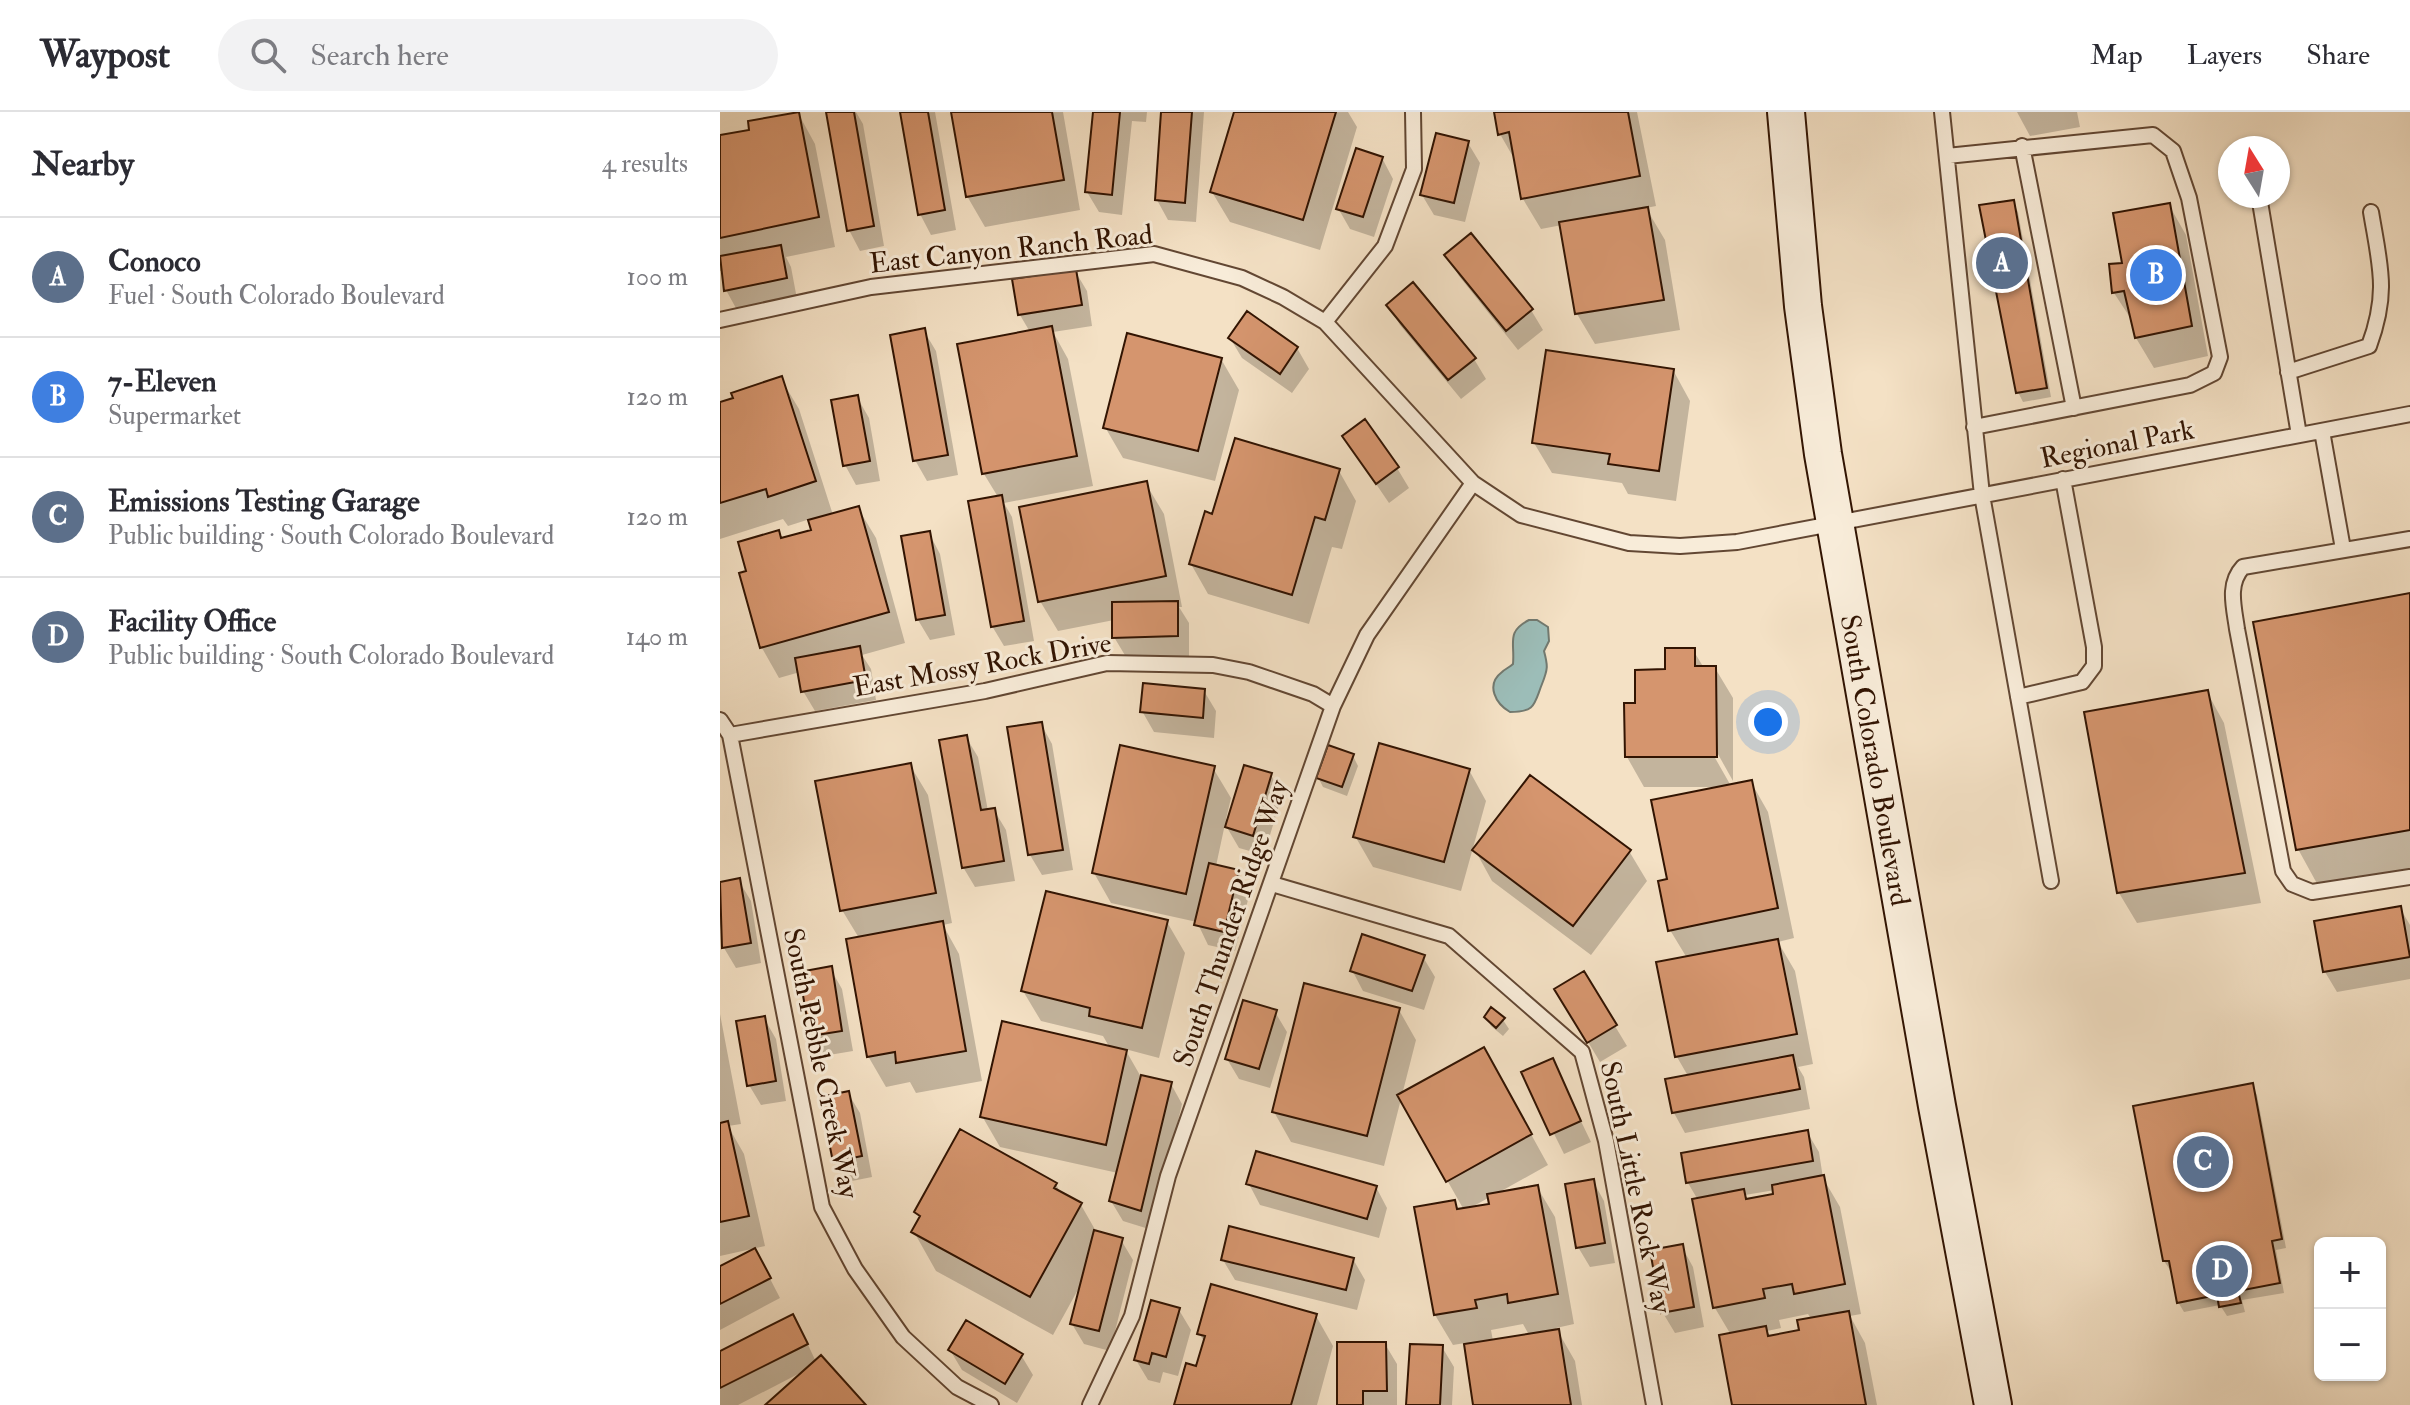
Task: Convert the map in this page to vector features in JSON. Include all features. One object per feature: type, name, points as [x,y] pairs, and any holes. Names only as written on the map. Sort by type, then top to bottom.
[{"type":"main road","name":"South Colorado Boulevard","points":[[1786,112],[1809,364],[1934,1090],[1993,1405]]},
{"type":"lane","points":[[1325,322],[1385,246],[1414,169],[1413,112]]},
{"type":"lane","points":[[1942,112],[1982,495],[2051,881]]},
{"type":"lane","points":[[1947,156],[2153,135],[2173,151],[2189,198],[2220,357],[2214,373],[2190,385],[1974,427]]},
{"type":"lane","points":[[2022,146],[2074,408]]},
{"type":"lane","points":[[2261,208],[2299,435]]},
{"type":"lane","points":[[2288,372],[2369,346],[2379,319],[2383,282],[2371,212]]},
{"type":"lane","name":"East Canyon Ranch Road","points":[[720,320],[871,287],[1154,254],[1242,278],[1283,297],[1325,322],[1473,483],[1521,515],[1629,543],[1680,546],[1737,542],[1835,524]]},
{"type":"lane","name":"Regional Park","points":[[1835,524],[2410,414]]},
{"type":"lane","points":[[2322,431],[2343,549]]},
{"type":"lane","points":[[2018,697],[2082,682],[2094,666],[2094,647],[2063,479]]},
{"type":"lane","name":"South Thunder Ridge Way","points":[[1090,1405],[1132,1316],[1168,1176],[1333,706],[1367,635],[1473,483]]},
{"type":"lane","points":[[2410,539],[2243,567],[2234,576],[2232,591],[2283,871],[2292,884],[2312,892],[2410,877]]},
{"type":"lane","name":"East Mossy Rock Drive","points":[[730,735],[985,691],[1107,663],[1213,665],[1249,672],[1313,694],[1333,706]]},
{"type":"lane","name":"South Pebble Creek Way","points":[[720,720],[730,735],[822,1207],[855,1269],[903,1337],[957,1387],[991,1405]]},
{"type":"lane","name":"South Little Rock Way","points":[[1272,884],[1449,936],[1582,1052],[1606,1141],[1654,1405]]},
{"type":"water","points":[[1529,620],[1537,620],[1548,627],[1549,641],[1544,651],[1546,671],[1533,706],[1510,712],[1494,694],[1494,683],[1513,664],[1514,633]]},
{"type":"building","points":[[799,112],[819,217],[720,238],[720,135],[749,130],[748,121]]},
{"type":"building","points":[[826,112],[854,112],[874,226],[847,231]]},
{"type":"building","points":[[900,112],[928,112],[945,210],[918,215]]},
{"type":"building","points":[[951,112],[1052,112],[1064,180],[966,197]]},
{"type":"building","points":[[1093,112],[1120,112],[1112,195],[1085,192]]},
{"type":"building","points":[[1161,112],[1192,112],[1185,203],[1155,200]]},
{"type":"building","points":[[1234,112],[1336,112],[1303,220],[1210,192]]},
{"type":"building","points":[[1494,112],[1628,112],[1640,176],[1521,199],[1509,132],[1498,135]]},
{"type":"building","points":[[1436,133],[1469,141],[1454,203],[1420,195]]},
{"type":"building","points":[[1356,148],[1383,157],[1363,217],[1336,209]]},
{"type":"building","points":[[2014,200],[2047,388],[2016,393],[1979,205]]},
{"type":"building","points":[[2170,203],[2192,326],[2135,338],[2124,291],[2112,293],[2109,264],[2122,263],[2113,213]]},
{"type":"building","points":[[1648,207],[1664,300],[1575,314],[1559,222]]},
{"type":"building","points":[[1471,233],[1533,309],[1506,331],[1444,255]]},
{"type":"building","points":[[781,245],[787,278],[724,291],[720,256]]},
{"type":"building","points":[[1076,269],[1082,305],[1018,315],[1012,279]]},
{"type":"building","points":[[1413,282],[1476,358],[1448,380],[1386,305]]},
{"type":"building","points":[[1247,311],[1298,347],[1280,374],[1228,338]]},
{"type":"building","points":[[1052,326],[1077,456],[982,474],[957,344]]},
{"type":"building","points":[[925,328],[948,455],[913,461],[890,335]]},
{"type":"building","points":[[1127,333],[1222,358],[1198,451],[1103,428]]},
{"type":"building","points":[[1546,350],[1674,369],[1659,471],[1608,464],[1610,454],[1532,443]]},
{"type":"building","points":[[782,376],[816,481],[768,497],[766,489],[720,503],[720,402],[733,398],[731,393]]},
{"type":"building","points":[[858,395],[870,461],[843,466],[831,400]]},
{"type":"building","points":[[1365,419],[1399,467],[1376,484],[1342,436]]},
{"type":"building","points":[[1235,438],[1340,469],[1325,520],[1315,517],[1292,595],[1189,564],[1205,511],[1212,514]]},
{"type":"building","points":[[1147,481],[1166,576],[1038,602],[1019,507]]},
{"type":"building","points":[[1002,495],[1024,621],[991,627],[968,501]]},
{"type":"building","points":[[859,506],[889,612],[760,648],[739,573],[746,571],[738,542],[779,530],[781,538],[811,530],[808,520]]},
{"type":"building","points":[[930,531],[945,615],[916,620],[901,536]]},
{"type":"building","points":[[2410,593],[2410,830],[2296,850],[2253,622]]},
{"type":"building","points":[[1178,601],[1178,636],[1112,638],[1112,602]]},
{"type":"building","points":[[860,646],[866,680],[801,692],[795,658]]},
{"type":"building","points":[[1665,648],[1695,648],[1695,666],[1716,666],[1717,757],[1625,757],[1624,703],[1635,703],[1635,670],[1665,669]]},
{"type":"building","points":[[1143,683],[1205,689],[1203,718],[1140,712]]},
{"type":"building","points":[[2208,690],[2245,873],[2117,893],[2084,712]]},
{"type":"building","points":[[1042,722],[1063,850],[1028,855],[1007,727]]},
{"type":"building","points":[[967,735],[981,810],[995,808],[1004,861],[962,868],[939,740]]},
{"type":"building","points":[[1379,743],[1470,769],[1444,862],[1353,837]]},
{"type":"building","points":[[1120,745],[1215,766],[1186,894],[1092,873]]},
{"type":"building","points":[[1328,745],[1354,754],[1342,787],[1316,778]]},
{"type":"building","points":[[911,763],[936,893],[840,911],[815,781]]},
{"type":"building","points":[[1244,765],[1272,773],[1253,836],[1225,827]]},
{"type":"building","points":[[1530,775],[1631,850],[1573,926],[1472,850]]},
{"type":"building","points":[[1752,780],[1778,908],[1668,931],[1658,881],[1667,879],[1651,800]]},
{"type":"building","points":[[1209,863],[1239,870],[1224,932],[1194,925]]},
{"type":"building","points":[[740,878],[751,943],[722,948],[720,882]]},
{"type":"building","points":[[1046,891],[1168,920],[1142,1028],[1089,1016],[1090,1008],[1021,991]]},
{"type":"building","points":[[2401,906],[2410,957],[2323,972],[2314,921]]},
{"type":"building","points":[[943,921],[966,1051],[896,1063],[895,1052],[867,1057],[846,939]]},
{"type":"building","points":[[1362,934],[1425,955],[1412,991],[1350,971]]},
{"type":"building","points":[[1778,939],[1797,1034],[1675,1057],[1656,962]]},
{"type":"building","points":[[832,966],[842,1031],[810,1036],[799,972]]},
{"type":"building","points":[[1584,971],[1617,1025],[1587,1043],[1554,989]]},
{"type":"building","points":[[1304,983],[1400,1008],[1367,1136],[1272,1112]]},
{"type":"building","points":[[1243,1000],[1277,1010],[1259,1069],[1225,1059]]},
{"type":"building","points":[[1491,1007],[1505,1018],[1496,1028],[1484,1017]]},
{"type":"building","points":[[765,1016],[776,1081],[747,1086],[736,1021]]},
{"type":"building","points":[[1002,1021],[1127,1050],[1106,1145],[980,1117]]},
{"type":"building","points":[[1484,1047],[1532,1134],[1446,1182],[1397,1095]]},
{"type":"building","points":[[1793,1055],[1800,1089],[1672,1113],[1665,1079]]},
{"type":"building","points":[[1553,1058],[1581,1121],[1550,1135],[1521,1072]]},
{"type":"building","points":[[1141,1075],[1172,1082],[1141,1211],[1109,1201]]},
{"type":"building","points":[[2253,1083],[2282,1239],[2272,1241],[2280,1283],[2238,1291],[2241,1303],[2219,1307],[2217,1295],[2177,1303],[2169,1261],[2163,1261],[2133,1106]]},
{"type":"building","points":[[849,1091],[862,1156],[833,1162],[820,1097]]},
{"type":"building","points":[[728,1121],[749,1216],[720,1222],[720,1123]]},
{"type":"building","points":[[960,1129],[1057,1183],[1054,1188],[1082,1203],[1030,1297],[911,1232],[920,1216],[914,1212]]},
{"type":"building","points":[[1808,1130],[1813,1161],[1686,1183],[1681,1153]]},
{"type":"building","points":[[1256,1151],[1377,1186],[1367,1219],[1246,1184]]},
{"type":"building","points":[[1824,1175],[1845,1284],[1794,1294],[1792,1284],[1763,1289],[1765,1298],[1713,1308],[1692,1199],[1744,1189],[1746,1199],[1773,1194],[1772,1185]]},
{"type":"building","points":[[1594,1179],[1605,1243],[1576,1248],[1565,1184]]},
{"type":"building","points":[[1538,1185],[1558,1294],[1508,1303],[1507,1294],[1475,1300],[1477,1308],[1434,1315],[1414,1207],[1455,1200],[1457,1209],[1489,1204],[1487,1194]]},
{"type":"building","points":[[1229,1226],[1354,1258],[1346,1290],[1221,1260]]},
{"type":"building","points":[[1094,1230],[1123,1238],[1099,1331],[1070,1324]]},
{"type":"building","points":[[1683,1244],[1694,1307],[1661,1313],[1650,1250]]},
{"type":"building","points":[[755,1248],[771,1278],[720,1304],[720,1266]]},
{"type":"building","points":[[1211,1284],[1317,1314],[1291,1405],[1174,1405],[1186,1363],[1196,1366],[1205,1336],[1197,1334]]},
{"type":"building","points":[[1151,1300],[1180,1308],[1166,1357],[1152,1353],[1149,1364],[1134,1360]]},
{"type":"building","points":[[1849,1311],[1866,1405],[1732,1405],[1719,1335],[1766,1326],[1768,1336],[1799,1330],[1797,1320]]},
{"type":"building","points":[[793,1314],[808,1344],[720,1388],[720,1351]]},
{"type":"building","points":[[966,1320],[1023,1354],[1005,1384],[948,1350]]},
{"type":"building","points":[[1559,1329],[1571,1405],[1473,1405],[1464,1344]]},
{"type":"building","points":[[1337,1342],[1386,1342],[1387,1391],[1363,1391],[1363,1405],[1337,1405]]},
{"type":"building","points":[[1410,1344],[1443,1345],[1440,1405],[1406,1405]]},
{"type":"building","points":[[821,1355],[866,1405],[765,1405]]},
{"type":"place","name":"Conoco","points":[[2002,263]]},
{"type":"place","name":"7-Eleven","points":[[2156,275]]},
{"type":"place","name":"Emissions Testing Garage","points":[[2203,1162]]},
{"type":"place","name":"Facility Office","points":[[2222,1271]]}]
